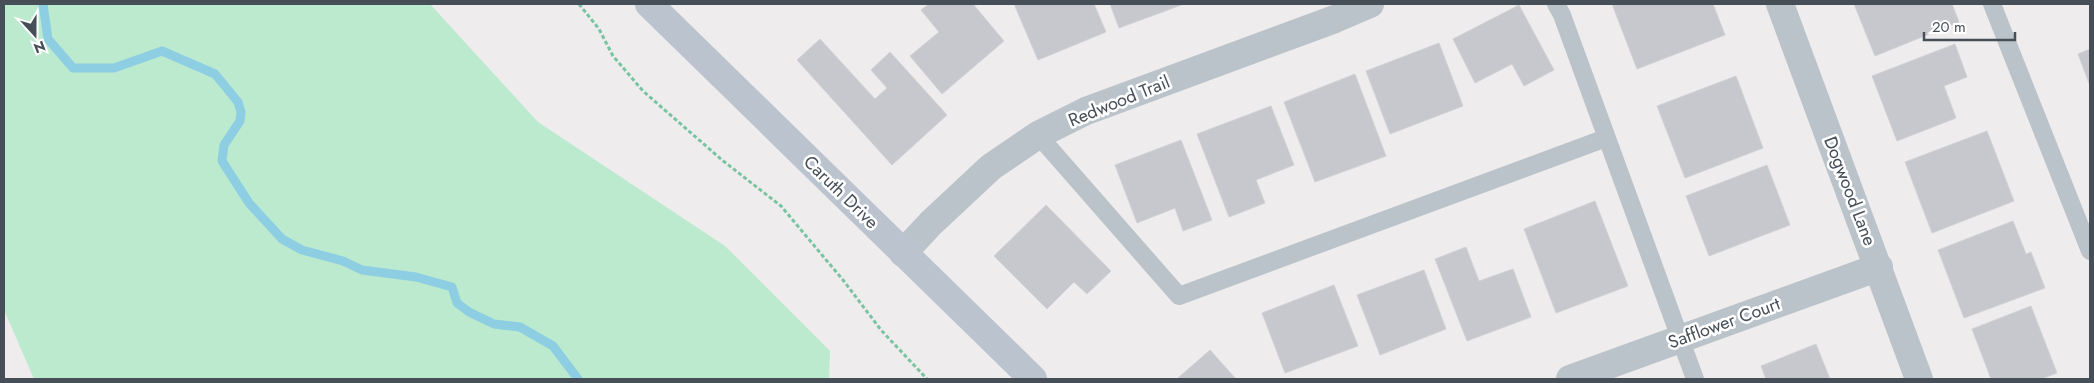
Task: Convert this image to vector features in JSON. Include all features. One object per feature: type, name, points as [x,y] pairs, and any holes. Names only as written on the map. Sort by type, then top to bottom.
[{"type":"street","name":"Caruth Drive","points":[[649,4],[1033,379]]},
{"type":"street","name":"Redwood Trail","points":[[903,253],[931,223],[991,167],[1038,135],[1086,111],[1326,23],[1370,4]]},
{"type":"street","name":"Dogwood Lane","points":[[1780,4],[1919,379]]},
{"type":"street","name":"Safflower Court","points":[[1570,379],[1879,268]]},
{"type":"lane","points":[[1556,4],[1562,15],[1695,379]]},
{"type":"lane","points":[[1992,4],[2090,251]]},
{"type":"lane","points":[[1038,135],[1179,296],[1606,138]]},
{"type":"path","points":[[579,4],[599,29],[613,56],[643,91],[722,160],[781,206],[844,280],[881,330],[927,379]]},
{"type":"green space","points":[[4,4],[430,4],[538,122],[725,246],[830,351],[829,379],[34,379],[4,310]]},
{"type":"building","points":[[929,4],[973,4],[1004,41],[942,94],[910,56],[939,32],[921,10]]},
{"type":"building","points":[[1014,4],[1094,4],[1106,32],[1038,60]]},
{"type":"building","points":[[1110,4],[1184,4],[1119,28]]},
{"type":"building","points":[[1612,4],[1713,4],[1725,35],[1637,69]]},
{"type":"building","points":[[1854,4],[1952,4],[1959,22],[1875,56]]},
{"type":"building","points":[[1519,5],[1554,70],[1524,86],[1512,64],[1475,83],[1453,39]]},
{"type":"building","points":[[820,39],[875,99],[887,88],[871,70],[890,52],[947,115],[892,165],[797,60]]},
{"type":"building","points":[[1439,43],[1463,106],[1390,134],[1366,71]]},
{"type":"building","points":[[1955,44],[1967,77],[1944,86],[1956,118],[1897,141],[1872,76]]},
{"type":"building","points":[[2090,49],[2090,86],[2078,54]]},
{"type":"building","points":[[1355,74],[1386,156],[1315,182],[1284,102]]},
{"type":"building","points":[[1736,76],[1763,148],[1685,178],[1657,106]]},
{"type":"building","points":[[1271,106],[1294,165],[1256,180],[1265,203],[1229,217],[1197,134]]},
{"type":"building","points":[[1987,131],[2014,201],[1932,233],[1905,162]]},
{"type":"building","points":[[1181,140],[1212,220],[1183,231],[1175,208],[1137,223],[1115,165]]},
{"type":"building","points":[[1767,165],[1790,225],[1709,256],[1686,196]]},
{"type":"building","points":[[1595,201],[1628,286],[1556,313],[1524,229]]},
{"type":"building","points":[[1046,205],[1111,271],[1087,294],[1074,282],[1047,309],[994,256]]},
{"type":"building","points":[[2013,221],[2026,254],[2031,252],[2045,288],[1964,318],[1938,250]]},
{"type":"building","points":[[1466,247],[1479,281],[1513,269],[1531,317],[1467,341],[1435,259]]},
{"type":"building","points":[[1424,270],[1446,329],[1380,355],[1357,295]]},
{"type":"building","points":[[1334,285],[1358,346],[1285,373],[1262,313]]},
{"type":"building","points":[[2031,306],[2057,373],[2041,379],[1991,379],[1972,329]]},
{"type":"building","points":[[1816,344],[1830,379],[1766,379],[1761,366]]},
{"type":"building","points":[[1210,350],[1236,379],[1178,378]]},
{"type":"waterway","points":[[43,4],[48,39],[73,68],[114,68],[162,51],[215,74],[238,102],[241,112],[240,121],[224,145],[222,161],[249,203],[282,239],[302,250],[343,261],[362,270],[416,277],[452,287],[457,303],[469,312],[494,324],[520,327],[553,346],[578,379]]}]
